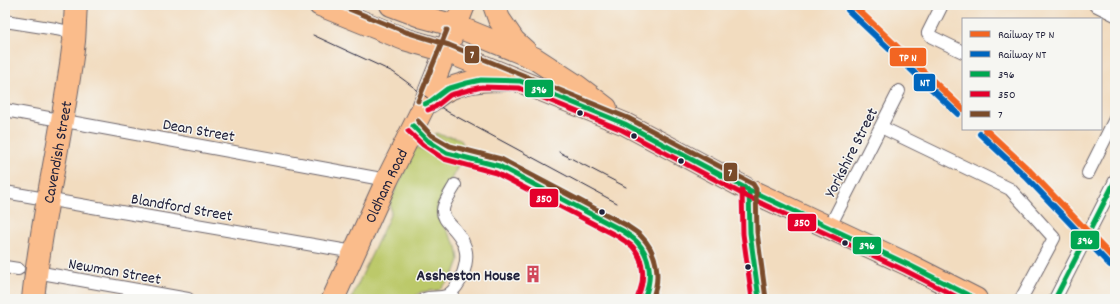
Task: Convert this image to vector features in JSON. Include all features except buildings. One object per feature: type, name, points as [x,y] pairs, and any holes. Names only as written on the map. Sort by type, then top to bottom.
[{"type":"highway","name":"Cavendish Street","points":[[32,299],[27,271],[48,200],[63,121],[74,40],[76,5]]},
{"type":"highway","points":[[320,5],[404,38],[446,51],[626,124],[749,190],[909,265],[976,299]]},
{"type":"highway","points":[[391,5],[423,17],[456,26],[534,58]]},
{"type":"highway","name":"Oldham Road","points":[[333,299],[387,180],[425,104],[464,5]]},
{"type":"highway","points":[[494,5],[499,20],[514,41],[534,58],[577,86],[626,124]]},
{"type":"highway","points":[[425,104],[447,89],[467,82],[481,80],[520,81]]},
{"type":"street","points":[[942,5],[928,33],[932,37],[962,52]]},
{"type":"street","points":[[1095,5],[1115,15]]},
{"type":"street","points":[[5,21],[60,30],[65,32],[74,40]]},
{"type":"street","name":"Yorkshire Street","points":[[829,228],[899,91]]},
{"type":"street","name":"Dean Street","points":[[5,110],[387,180]]},
{"type":"street","points":[[1088,173],[1109,123]]},
{"type":"street","points":[[881,126],[1010,190],[1054,238],[1021,299]]},
{"type":"street","points":[[1055,299],[1115,181]]},
{"type":"street","points":[[424,299],[430,297],[441,297],[449,294],[462,278],[465,269],[467,257],[461,238],[445,219],[443,210],[455,185]]},
{"type":"street","name":"Blandford Street","points":[[5,192],[354,252]]},
{"type":"street","name":"Newman Street","points":[[5,267],[188,299]]},
{"type":"green space","points":[[437,133],[457,138],[463,144],[464,150],[448,145],[434,134]]},
{"type":"green space","points":[[416,147],[459,164],[437,206],[438,217],[457,247],[459,260],[453,276],[439,290],[421,292],[411,299],[351,299],[391,213],[390,202]]},
{"type":"tram line","points":[[313,35],[393,72],[448,112],[617,203]]},
{"type":"tram line","points":[[559,152],[626,187]]},
{"type":"transit line","name":"7","points":[[339,5],[406,32],[449,45],[628,118],[753,184],[756,189],[757,232],[766,299]]},
{"type":"transit line","points":[[853,5],[962,108]]},
{"type":"transit line","name":"7","points":[[418,101],[446,30]]},
{"type":"transit line","name":"396","points":[[425,104],[447,89],[467,83],[481,80],[520,81],[625,124],[749,190],[909,265],[976,299]]},
{"type":"transit line","name":"350","points":[[428,110],[435,107],[450,95],[469,90],[482,87],[519,88],[622,130],[746,196],[906,271],[961,299]]},
{"type":"transit line","name":"7","points":[[418,121],[431,135],[450,146],[501,159],[626,225],[638,233],[651,250],[656,266],[657,275],[655,291],[652,299]]},
{"type":"transit line","name":"396","points":[[413,126],[427,140],[447,153],[499,166],[623,231],[633,238],[643,249],[648,263],[649,277],[647,292],[644,299]]},
{"type":"transit line","points":[[986,130],[1030,171],[1115,260]]},
{"type":"transit line","name":"350","points":[[408,131],[423,145],[444,159],[496,173],[619,237],[632,246],[639,257],[643,277],[638,296]]},
{"type":"transit line","name":"396","points":[[1055,299],[1115,181]]},
{"type":"transit line","name":"350","points":[[742,190],[743,234],[752,299]]},
{"type":"transit line","name":"396","points":[[749,190],[750,233],[759,299]]},
{"type":"rail line","name":"NT","points":[[848,10],[958,114]]},
{"type":"rail line","name":"NT","points":[[980,134],[1025,176],[1110,265]]},
{"type":"place","name":"Assheston House","points":[[533,274]]}]
